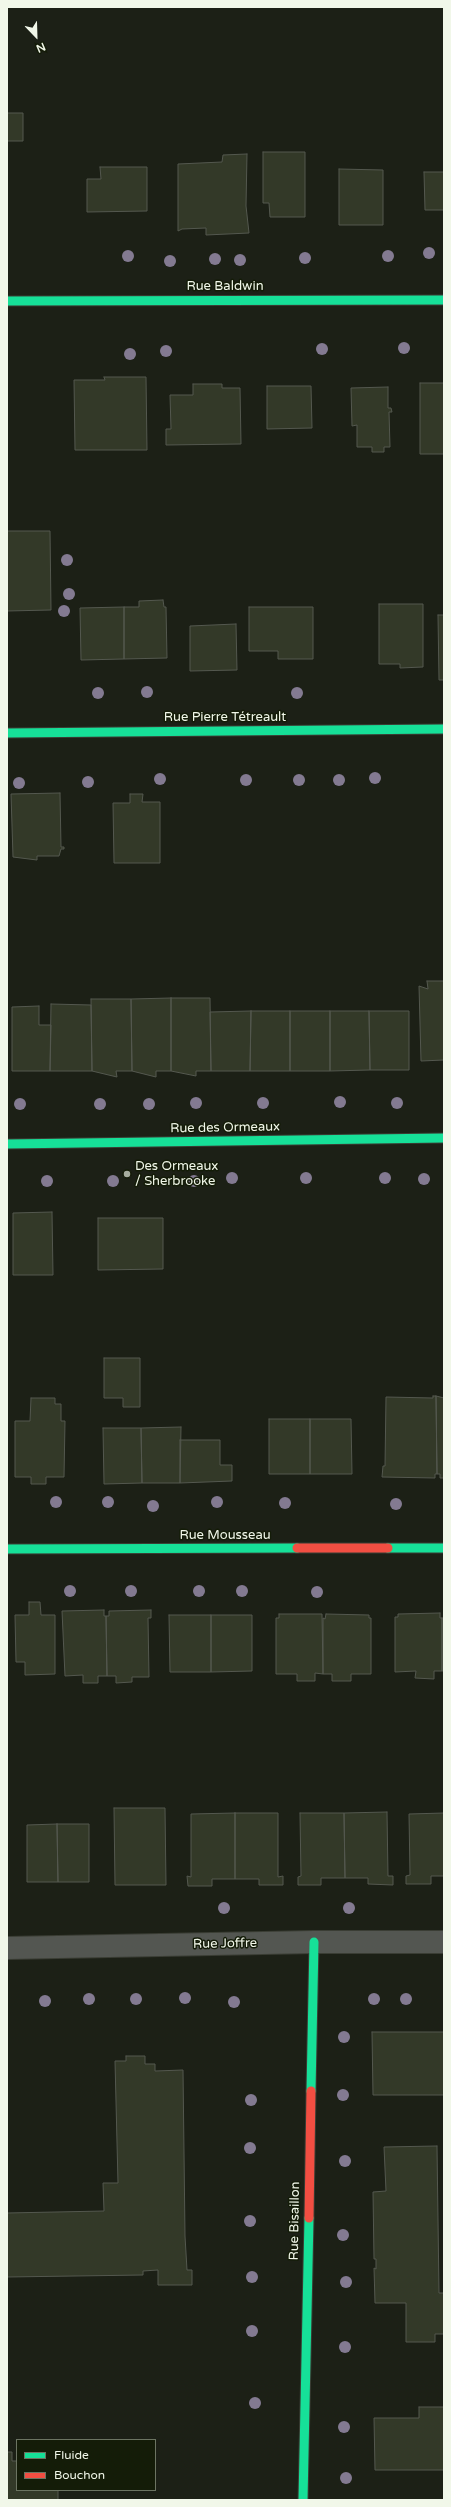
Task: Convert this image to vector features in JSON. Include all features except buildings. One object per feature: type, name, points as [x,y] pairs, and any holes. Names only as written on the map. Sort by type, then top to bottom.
[{"type":"street","name":"Rue Baldwin","points":[[7,301],[444,300]]},
{"type":"street","name":"Rue Pierre Tétreault","points":[[7,733],[444,729]]},
{"type":"street","name":"Rue des Ormeaux","points":[[7,1144],[444,1138]]},
{"type":"street","name":"Rue Mousseau","points":[[7,1549],[444,1548]]},
{"type":"street","name":"Rue Joffre","points":[[7,1948],[314,1942],[444,1942]]},
{"type":"street","name":"Rue Bisaillon","points":[[303,2500],[314,1942]]},
{"type":"traffic: fast","points":[[7,301],[444,300]]},
{"type":"traffic: fast","points":[[7,733],[444,729]]},
{"type":"traffic: fast","points":[[7,1144],[444,1138]]},
{"type":"traffic: fast","points":[[7,1549],[297,1548]]},
{"type":"traffic: fast","points":[[388,1548],[444,1548]]},
{"type":"traffic: fast","points":[[311,2091],[314,1942]]},
{"type":"traffic: fast","points":[[303,2500],[309,2218]]},
{"type":"traffic: jam","points":[[297,1548],[388,1548]]},
{"type":"traffic: jam","points":[[309,2218],[311,2091]]},
{"type":"place","name":"Des Ormeaux / Sherbrooke","points":[[127,1174]]}]
